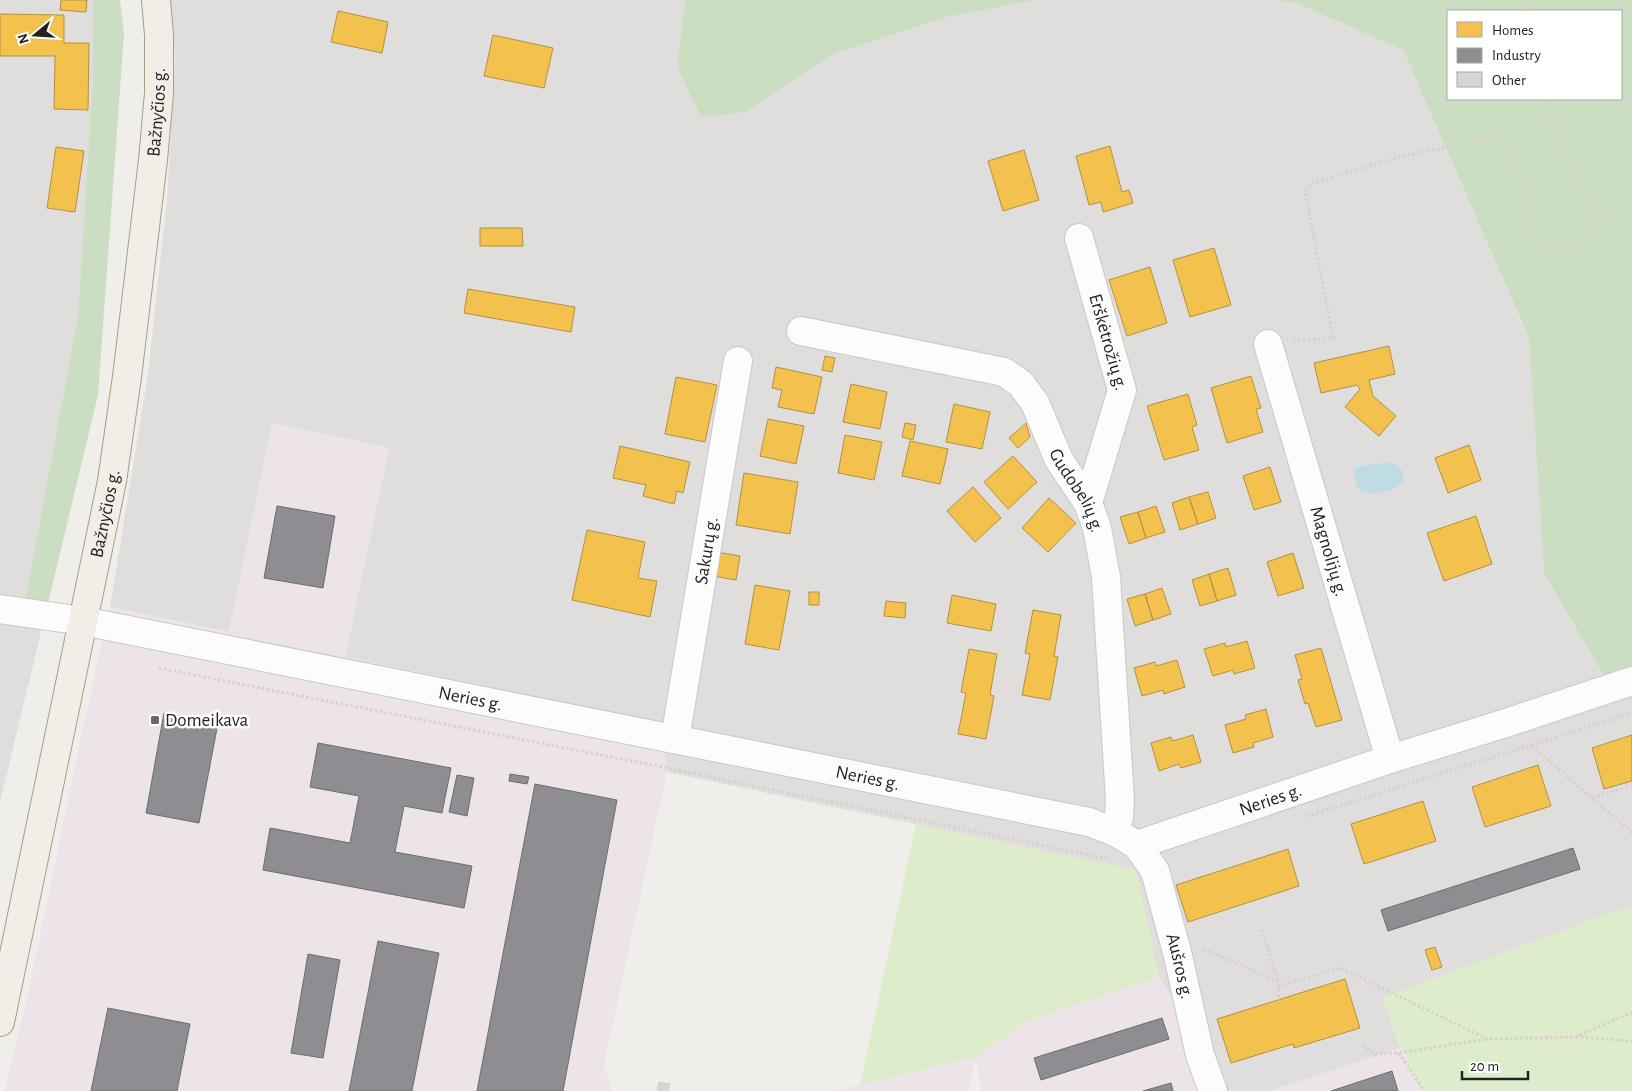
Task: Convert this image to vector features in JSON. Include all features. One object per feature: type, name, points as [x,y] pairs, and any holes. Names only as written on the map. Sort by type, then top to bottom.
[{"type":"main road","name":"Bažnyčios g.","points":[[0,1022],[113,472],[127,377],[154,160],[159,93],[159,35],[156,0]]},
{"type":"street","name":"Erškėtrožių g.","points":[[1079,238],[1122,390],[1088,503]]},
{"type":"street","name":"Gudobelių g.","points":[[801,331],[1004,372],[1021,384],[1035,403],[1060,460],[1088,503],[1097,528],[1106,577],[1120,800],[1119,817],[1134,847]]},
{"type":"street","name":"Magnolijų g.","points":[[1268,344],[1390,759]]},
{"type":"street","name":"Sakurų g.","points":[[675,739],[738,361]]},
{"type":"street","name":"Neries g.","points":[[0,609],[83,621],[1090,822],[1134,847],[1390,759],[1632,681]]},
{"type":"street","name":"Aušros g.","points":[[1134,847],[1155,871],[1167,912],[1200,1055],[1213,1091]]},
{"type":"path","points":[[1268,344],[1333,338],[1306,191],[1312,183],[1403,156],[1478,141],[1490,141],[1501,146],[1515,162],[1526,191],[1534,232],[1546,250],[1555,250],[1578,244],[1596,234],[1602,216],[1570,174],[1561,143],[1553,125],[1548,100]]},
{"type":"path","points":[[159,668],[657,766],[1136,864],[1134,847]]},
{"type":"path","points":[[1302,818],[1632,713]]},
{"type":"path","points":[[1532,746],[1632,833]]},
{"type":"path","points":[[1592,798],[1632,785]]},
{"type":"path","points":[[1262,930],[1278,981],[1278,1000]]},
{"type":"path","points":[[1203,948],[1278,981]]},
{"type":"path","points":[[1279,986],[1340,968],[1487,1039]]},
{"type":"path","points":[[1575,1037],[1632,1012]]},
{"type":"path","points":[[1363,1045],[1373,1054],[1399,1053],[1487,1039],[1575,1037],[1632,1041]]},
{"type":"path","points":[[1399,1053],[1424,1091]]},
{"type":"shaded area","points":[[0,0],[93,0],[93,75],[78,316],[23,612],[45,616],[0,802]]},
{"type":"shaded area","points":[[169,0],[685,0],[677,66],[745,112],[836,53],[947,17],[1037,0],[1273,0],[1296,3],[1403,50],[1529,340],[1544,573],[1604,676],[1632,667],[1632,905],[1382,998],[1401,1048],[1270,1091],[1226,1091],[1217,1068],[1159,977],[1135,870],[667,772],[660,723],[345,657],[389,448],[272,423],[229,632],[110,607],[147,381],[167,200],[175,56]]},
{"type":"shaded area","points":[[272,423],[389,448],[345,657],[660,723],[667,772],[604,1065],[612,1091],[5,1091],[32,975],[110,607],[229,632]]},
{"type":"shaded area","points":[[1017,721],[1104,737],[1109,795],[1006,774]]},
{"type":"shaded area","points":[[1159,977],[1217,1068],[1226,1091],[982,1091],[975,1059],[969,1091],[834,1091],[975,1057],[1026,1022]]},
{"type":"shaded area","points":[[1401,1048],[1420,1091],[1270,1091]]},
{"type":"green space","points":[[93,0],[120,0],[124,34],[98,395],[45,616],[23,612],[78,316],[93,75]]},
{"type":"green space","points":[[685,0],[1037,0],[947,17],[836,53],[745,112],[701,117],[677,66]]},
{"type":"green space","points":[[1273,0],[1632,0],[1632,667],[1604,676],[1544,573],[1529,339],[1403,50],[1296,3]]},
{"type":"green space","points":[[916,824],[1136,870],[1159,977],[1026,1022],[975,1057],[860,1085]]},
{"type":"green space","points":[[1632,905],[1632,1091],[1420,1091],[1381,998]]},
{"type":"water","points":[[1393,463],[1400,468],[1403,474],[1404,480],[1399,485],[1382,493],[1369,493],[1357,488],[1354,474],[1356,468],[1371,464]]},
{"type":"building: Homes","points":[[61,0],[87,0],[86,12],[60,10]]},
{"type":"building: Homes","points":[[338,11],[388,22],[382,53],[331,42]]},
{"type":"building: Homes","points":[[0,14],[64,15],[64,43],[89,43],[88,110],[54,109],[55,56],[0,56]]},
{"type":"building: Homes","points":[[493,35],[553,48],[544,88],[484,76]]},
{"type":"building: Homes","points":[[1110,146],[1122,192],[1129,190],[1133,203],[1103,212],[1101,202],[1089,205],[1076,156]]},
{"type":"building: Homes","points":[[56,147],[84,151],[75,212],[47,208]]},
{"type":"building: Homes","points":[[1024,150],[1039,200],[1003,211],[988,161]]},
{"type":"building: Homes","points":[[480,228],[522,228],[523,246],[480,246]]},
{"type":"building: Homes","points":[[1214,248],[1231,305],[1190,317],[1173,260]]},
{"type":"building: Homes","points":[[1150,267],[1167,323],[1127,336],[1109,280]]},
{"type":"building: Homes","points":[[468,289],[575,307],[571,332],[464,313]]},
{"type":"building: Homes","points":[[1389,346],[1395,374],[1369,380],[1373,396],[1396,416],[1379,436],[1345,407],[1360,389],[1357,385],[1321,393],[1314,363]]},
{"type":"building: Homes","points":[[825,356],[835,358],[832,372],[822,370]]},
{"type":"building: Homes","points":[[776,367],[822,377],[814,414],[778,407],[782,390],[772,388]]},
{"type":"building: Homes","points":[[1251,376],[1261,408],[1256,409],[1263,432],[1227,443],[1211,388]]},
{"type":"building: Homes","points":[[676,377],[717,385],[705,442],[665,434]]},
{"type":"building: Homes","points":[[851,384],[887,392],[880,429],[843,422]]},
{"type":"building: Homes","points":[[1188,394],[1197,425],[1192,427],[1199,450],[1164,460],[1147,406]]},
{"type":"building: Homes","points":[[954,404],[990,412],[982,449],[946,442]]},
{"type":"building: Homes","points":[[768,419],[804,426],[796,464],[760,456]]},
{"type":"building: Homes","points":[[905,423],[916,425],[913,440],[902,437]]},
{"type":"building: Homes","points":[[1026,423],[1030,437],[1018,448],[1009,438]]},
{"type":"building: Homes","points":[[845,435],[882,442],[874,480],[838,473]]},
{"type":"building: Homes","points":[[910,441],[948,449],[940,484],[902,476]]},
{"type":"building: Homes","points":[[1469,445],[1481,480],[1448,493],[1435,458]]},
{"type":"building: Homes","points":[[620,446],[690,462],[683,493],[677,491],[674,504],[643,496],[646,485],[613,478]]},
{"type":"building: Homes","points":[[1013,456],[1037,482],[1008,509],[984,482]]},
{"type":"building: Homes","points":[[1270,467],[1281,502],[1254,510],[1243,476]]},
{"type":"building: Homes","points":[[744,473],[798,482],[790,534],[736,525]]},
{"type":"building: Homes","points":[[973,487],[1001,518],[975,542],[947,511]]},
{"type":"building: Homes","points":[[1208,492],[1216,518],[1198,524],[1189,497]]},
{"type":"building: Homes","points":[[1189,497],[1198,524],[1180,530],[1172,503]]},
{"type":"building: Homes","points":[[1049,498],[1076,523],[1048,552],[1022,528]]},
{"type":"building: Homes","points":[[1156,506],[1165,532],[1146,538],[1138,512]]},
{"type":"building: Homes","points":[[1138,512],[1146,538],[1129,544],[1120,517]]},
{"type":"building: Homes","points":[[1476,516],[1492,564],[1444,581],[1427,533]]},
{"type":"building: Homes","points":[[587,530],[645,542],[638,578],[657,581],[650,617],[572,600]]},
{"type":"building: Homes","points":[[717,552],[740,556],[736,580],[713,576]]},
{"type":"building: Homes","points":[[1293,553],[1304,588],[1278,596],[1267,562]]},
{"type":"building: Homes","points":[[1228,568],[1236,595],[1217,601],[1209,574]]},
{"type":"building: Homes","points":[[1209,574],[1217,601],[1200,606],[1192,580]]},
{"type":"building: Homes","points":[[755,585],[790,591],[779,650],[745,644]]},
{"type":"building: Homes","points":[[1162,588],[1171,614],[1153,620],[1145,594]]},
{"type":"building: Homes","points":[[809,592],[819,592],[819,605],[809,605]]},
{"type":"building: Homes","points":[[1145,594],[1153,620],[1135,626],[1127,599]]},
{"type":"building: Homes","points":[[952,595],[996,604],[991,631],[947,623]]},
{"type":"building: Homes","points":[[886,601],[906,603],[905,618],[884,616]]},
{"type":"building: Homes","points":[[1033,610],[1061,615],[1054,656],[1058,657],[1050,700],[1022,695],[1030,654],[1025,653]]},
{"type":"building: Homes","points":[[1247,641],[1255,668],[1234,674],[1233,670],[1213,676],[1204,649],[1225,643],[1226,647]]},
{"type":"building: Homes","points":[[1321,648],[1342,720],[1316,727],[1308,703],[1305,704],[1298,680],[1302,679],[1295,655]]},
{"type":"building: Homes","points":[[969,649],[997,654],[990,695],[994,696],[986,739],[958,734],[966,693],[961,692]]},
{"type":"building: Homes","points":[[1177,660],[1185,687],[1164,694],[1163,690],[1142,696],[1134,668],[1155,662],[1156,666]]},
{"type":"building: Homes","points":[[1266,709],[1273,737],[1253,743],[1254,747],[1233,753],[1225,725],[1246,719],[1245,715]]},
{"type":"building: Homes","points":[[1193,735],[1201,762],[1181,768],[1179,764],[1159,771],[1151,743],[1171,737],[1173,741]]},
{"type":"building: Homes","points":[[1632,735],[1632,781],[1604,789],[1592,748]]},
{"type":"building: Homes","points":[[1538,765],[1551,806],[1485,827],[1472,787]]},
{"type":"building: Homes","points":[[1423,801],[1436,841],[1364,864],[1351,824]]},
{"type":"building: Homes","points":[[1288,849],[1299,886],[1188,922],[1176,885]]},
{"type":"building: Homes","points":[[1435,947],[1442,967],[1432,970],[1425,950]]},
{"type":"building: Homes","points":[[1345,979],[1360,1028],[1294,1048],[1293,1044],[1231,1063],[1217,1019]]},
{"type":"building: Industry","points":[[277,506],[335,516],[323,588],[264,578]]},
{"type":"building: Industry","points":[[164,713],[218,723],[199,823],[146,813]]},
{"type":"building: Industry","points":[[318,743],[451,768],[442,813],[404,806],[395,852],[472,866],[464,908],[263,870],[270,828],[350,843],[359,796],[310,787]]},
{"type":"building: Industry","points":[[510,774],[529,777],[527,784],[509,781]]},
{"type":"building: Industry","points":[[457,775],[474,778],[467,816],[449,812]]},
{"type":"building: Industry","points":[[535,784],[617,800],[563,1091],[477,1091]]},
{"type":"building: Industry","points":[[1573,848],[1580,869],[1388,931],[1381,910]]},
{"type":"building: Industry","points":[[378,941],[439,953],[412,1091],[349,1091]]},
{"type":"building: Industry","points":[[308,954],[340,960],[323,1058],[291,1053]]},
{"type":"building: Industry","points":[[108,1008],[190,1024],[177,1091],[91,1091]]},
{"type":"building: Industry","points":[[1162,1018],[1169,1039],[1041,1080],[1034,1058]]},
{"type":"building: Industry","points":[[1392,1071],[1398,1091],[1331,1091]]},
{"type":"building: Industry","points":[[1171,1083],[1173,1091],[1143,1091]]},
{"type":"building: Other","points":[[659,1082],[670,1084],[668,1091],[657,1090]]},
{"type":"place","name":"Domeikava","points":[[155,720]]}]
